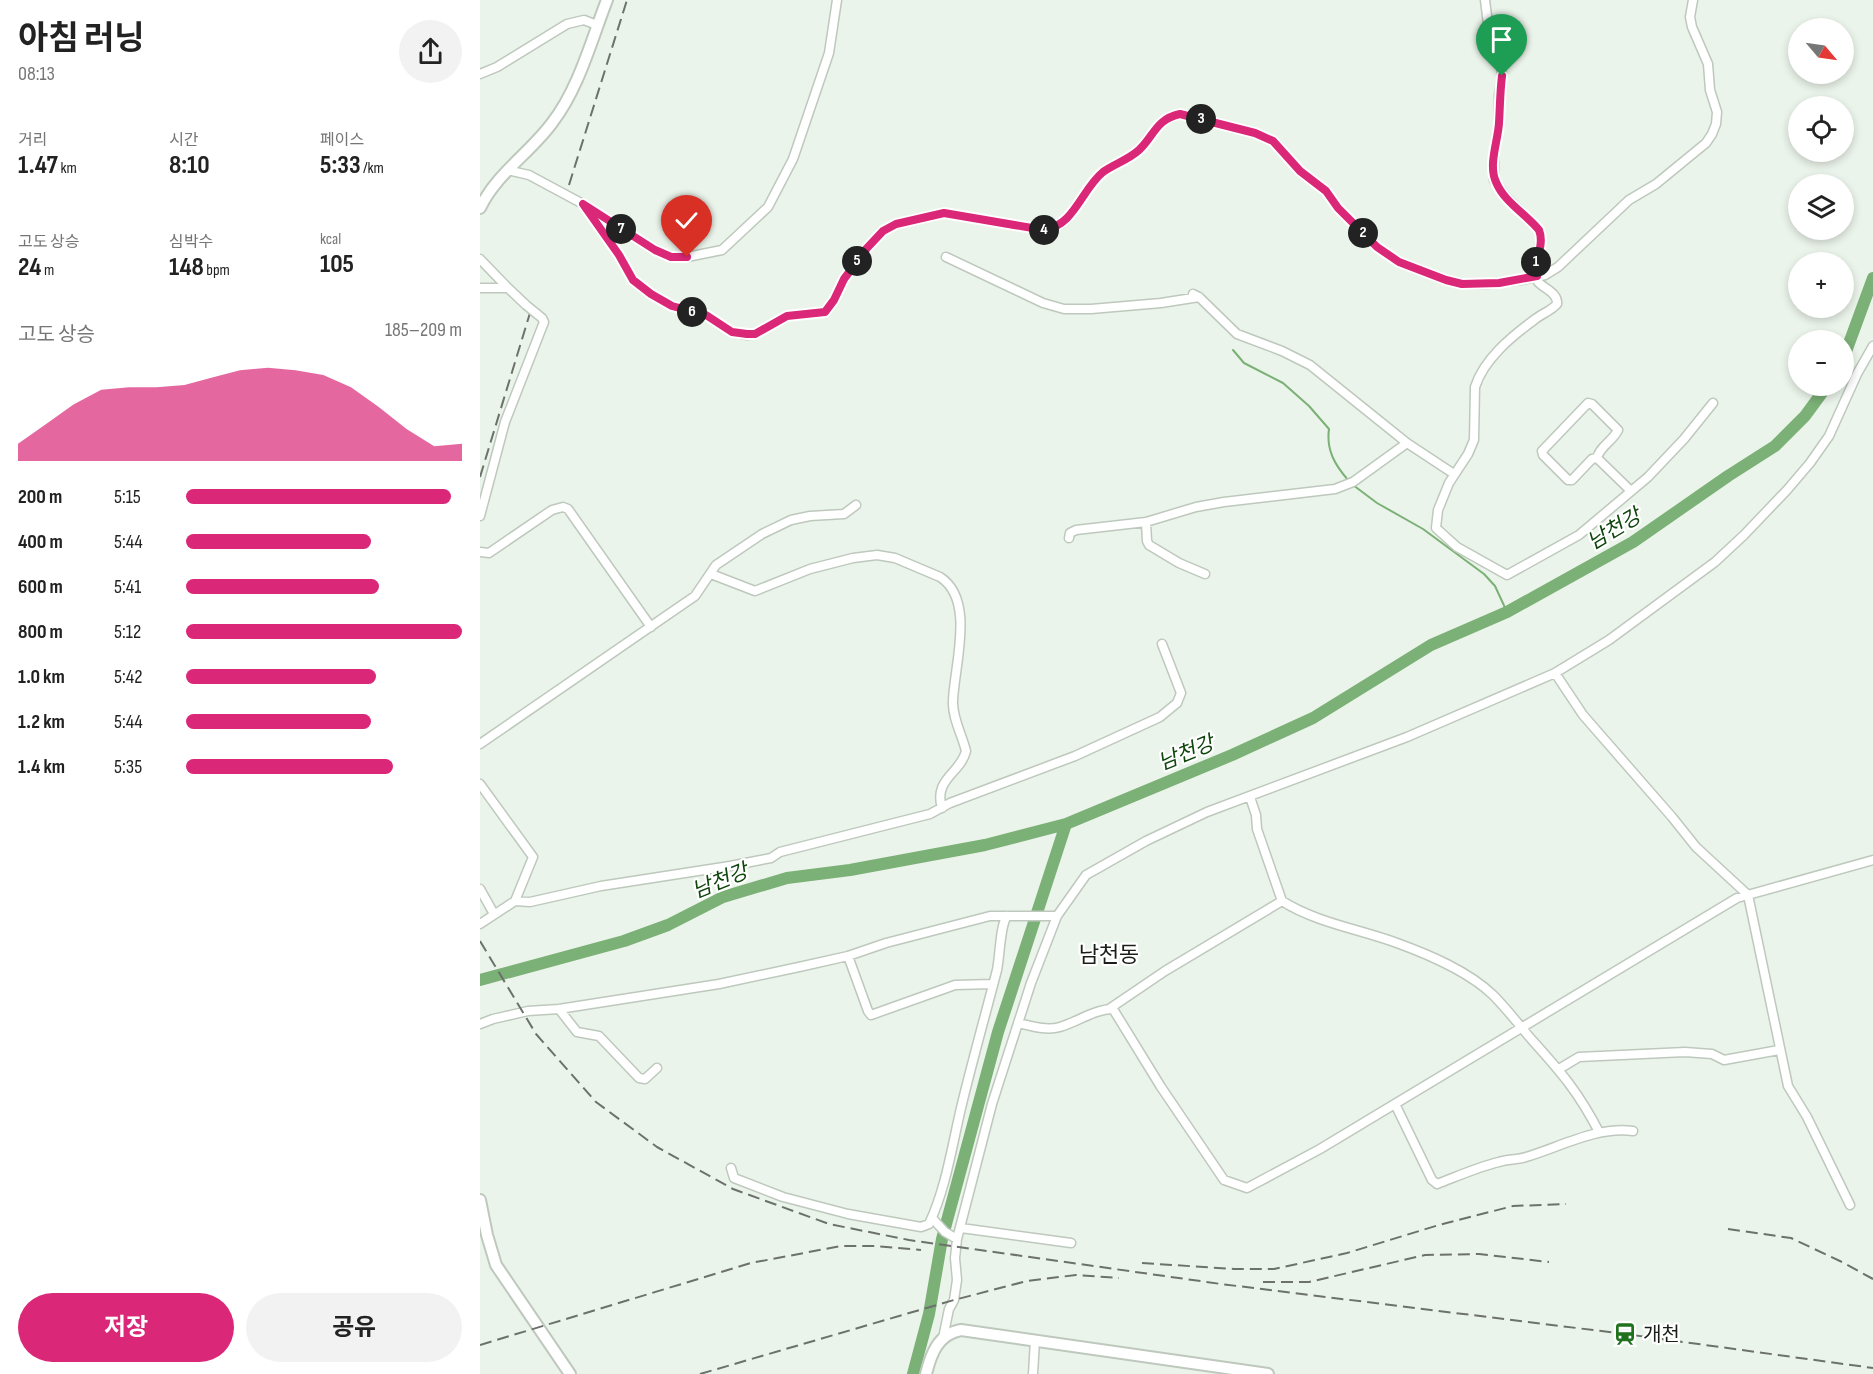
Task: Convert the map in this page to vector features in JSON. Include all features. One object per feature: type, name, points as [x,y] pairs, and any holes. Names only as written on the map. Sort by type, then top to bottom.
[{"type":"main road","points":[[480,208],[491,189],[541,136],[564,106],[607,0]]},
{"type":"main road","points":[[480,1201],[496,1265],[570,1374]]},
{"type":"main road","points":[[926,1374],[933,1351],[943,1338],[961,1330],[1268,1374]]},
{"type":"street","points":[[507,170],[529,175],[583,204],[655,250],[671,257],[687,257],[722,250],[768,207],[793,159],[829,53],[837,0]]},
{"type":"street","points":[[1485,0],[1488,24],[1499,48],[1502,76],[1499,95],[1499,124],[1494,154],[1494,180],[1506,197],[1539,230],[1542,236],[1536,262],[1537,276],[1540,284],[1557,299],[1557,304],[1526,326],[1495,354],[1477,380],[1474,440],[1442,500],[1436,528],[1464,552],[1507,575],[1579,535],[1648,477],[1684,439],[1713,403]]},
{"type":"street","points":[[583,204],[619,255],[633,280],[642,287],[672,306],[706,315],[732,332],[755,334],[787,316],[825,312],[834,300],[844,279],[867,248],[883,231],[896,224],[944,213],[1044,230],[1052,228],[1069,216],[1103,172],[1135,153],[1158,125],[1180,114],[1255,133],[1273,141],[1300,171],[1326,191],[1338,208],[1377,247],[1399,262],[1462,284],[1499,283],[1545,275],[1558,267],[1629,200],[1656,184],[1706,143],[1712,134],[1717,112],[1710,90],[1708,64],[1690,17],[1693,0]]},
{"type":"street","points":[[480,74],[497,67],[567,24],[584,20],[597,25]]},
{"type":"street","points":[[946,257],[1043,303],[1064,309],[1171,302],[1196,295],[1237,334],[1282,351],[1310,365],[1407,443],[1454,474]]},
{"type":"street","points":[[480,259],[544,322],[505,422],[480,516]]},
{"type":"street","points":[[480,288],[508,288]]},
{"type":"street","points":[[943,1338],[957,1280],[955,1258],[957,1239],[992,1104],[1052,916],[1086,875],[1146,841],[1207,812],[1407,737],[1555,674],[1645,615],[1715,562],[1744,535],[1794,481],[1833,429],[1857,374],[1872,349]]},
{"type":"street","points":[[1588,403],[1592,404],[1618,430],[1599,452],[1597,458],[1593,459],[1572,480],[1568,480],[1543,455],[1542,451],[1588,403]]},
{"type":"street","points":[[1069,538],[1070,533],[1076,530],[1146,522],[1196,507],[1335,489],[1353,482],[1407,443]]},
{"type":"street","points":[[1597,458],[1631,491]]},
{"type":"street","points":[[480,744],[695,596],[716,565],[740,547],[791,520],[810,516],[844,514],[856,505]]},
{"type":"street","points":[[481,554],[489,553],[552,510],[563,507],[568,509],[651,627]]},
{"type":"street","points":[[1146,522],[1149,545],[1179,563],[1205,574]]},
{"type":"street","points":[[711,573],[755,591],[791,575],[826,565],[866,556],[886,556],[947,582],[957,599],[959,614],[960,634],[953,700],[966,751],[962,762],[944,782],[940,797],[942,808]]},
{"type":"street","points":[[480,924],[516,901],[530,902],[601,886],[771,858],[780,852],[909,820],[930,814],[950,803],[1075,756],[1160,717],[1177,703],[1181,693],[1162,644]]},
{"type":"street","points":[[1555,674],[1583,715],[1672,816],[1696,847],[1748,895],[1788,1086],[1807,1117],[1850,1205]]},
{"type":"street","points":[[480,784],[533,856],[516,901]]},
{"type":"street","points":[[1250,797],[1256,815],[1257,829],[1281,902],[1310,915],[1411,948],[1477,982],[1492,994],[1559,1069],[1575,1089],[1599,1132]]},
{"type":"street","points":[[1108,1009],[1113,1009],[1161,1087],[1224,1180],[1231,1185],[1247,1188],[1255,1186],[1395,1104],[1737,898],[1873,860]]},
{"type":"street","points":[[480,889],[494,915]]},
{"type":"street","points":[[1018,1023],[1043,1028],[1058,1028],[1108,1009],[1165,971],[1281,902]]},
{"type":"street","points":[[480,1024],[528,1011],[559,1009],[719,984],[848,956],[990,916],[1052,916]]},
{"type":"street","points":[[731,1168],[734,1178],[783,1197],[848,1214],[921,1227],[929,1224],[1001,954],[1003,922],[1007,916]]},
{"type":"street","points":[[848,956],[871,1015],[955,985],[993,984]]},
{"type":"street","points":[[559,1009],[577,1032],[599,1036],[608,1043],[639,1078],[645,1079],[657,1068]]},
{"type":"street","points":[[1559,1069],[1579,1057],[1685,1052],[1712,1054],[1724,1060],[1779,1050]]},
{"type":"street","points":[[1395,1104],[1432,1180],[1437,1184],[1484,1166],[1523,1158],[1599,1132],[1633,1131]]},
{"type":"street","points":[[932,1218],[945,1233],[957,1239]]},
{"type":"street","points":[[961,1228],[1071,1243]]},
{"type":"street","points":[[1033,1374],[1035,1340]]},
{"type":"waterway","name":"남천강","points":[[1854,330],[1873,278]]},
{"type":"waterway","points":[[1233,350],[1244,363],[1283,383],[1309,406],[1329,429],[1328,437],[1332,457],[1348,480]]},
{"type":"waterway","name":"남천강","points":[[480,980],[624,941],[668,925],[723,897],[787,878],[850,870],[985,845],[1066,824],[1232,755],[1313,718],[1431,645],[1507,612],[1633,542],[1775,446],[1805,416],[1820,396]]},
{"type":"waterway","points":[[1353,485],[1377,503],[1423,529],[1484,574],[1495,586],[1507,612]]},
{"type":"waterway","points":[[913,1374],[929,1314],[942,1239],[998,1032],[1066,824]]},
{"type":"railway","points":[[569,185],[627,0]]},
{"type":"railway","points":[[480,477],[530,313]]},
{"type":"railway","points":[[480,941],[536,1034],[596,1102],[657,1147],[733,1189],[829,1224],[909,1240],[1221,1284],[1625,1334],[1873,1368]]},
{"type":"railway","points":[[1142,1263],[1234,1269],[1274,1269],[1347,1253],[1439,1225],[1513,1206],[1566,1204]]},
{"type":"railway","points":[[1728,1229],[1791,1238],[1873,1279]]},
{"type":"railway","points":[[480,1345],[751,1263],[841,1246],[921,1250]]},
{"type":"railway","points":[[1263,1282],[1309,1282],[1425,1255],[1479,1254],[1549,1262]]},
{"type":"railway","points":[[700,1374],[1027,1281],[1076,1275],[1119,1278]]},
{"type":"place","name":"개천","points":[[1625,1334]]},
{"type":"district","name":"남천동","points":[[1109,954]]},
{"type":"route","points":[[687,257],[671,257],[655,250],[583,204],[606,240],[619,255],[633,280],[651,294],[672,306],[706,315],[732,332],[755,334],[787,316],[825,312],[830,308],[844,279],[867,248],[883,231],[896,224],[944,213],[1044,230],[1060,224],[1069,216],[1103,172],[1141,148],[1158,125],[1180,114],[1255,133],[1273,141],[1300,171],[1326,191],[1338,208],[1377,247],[1399,262],[1462,284],[1521,280],[1537,276],[1536,262],[1542,236],[1534,223],[1506,197],[1494,180],[1494,154],[1499,124],[1499,95],[1502,76]]}]
